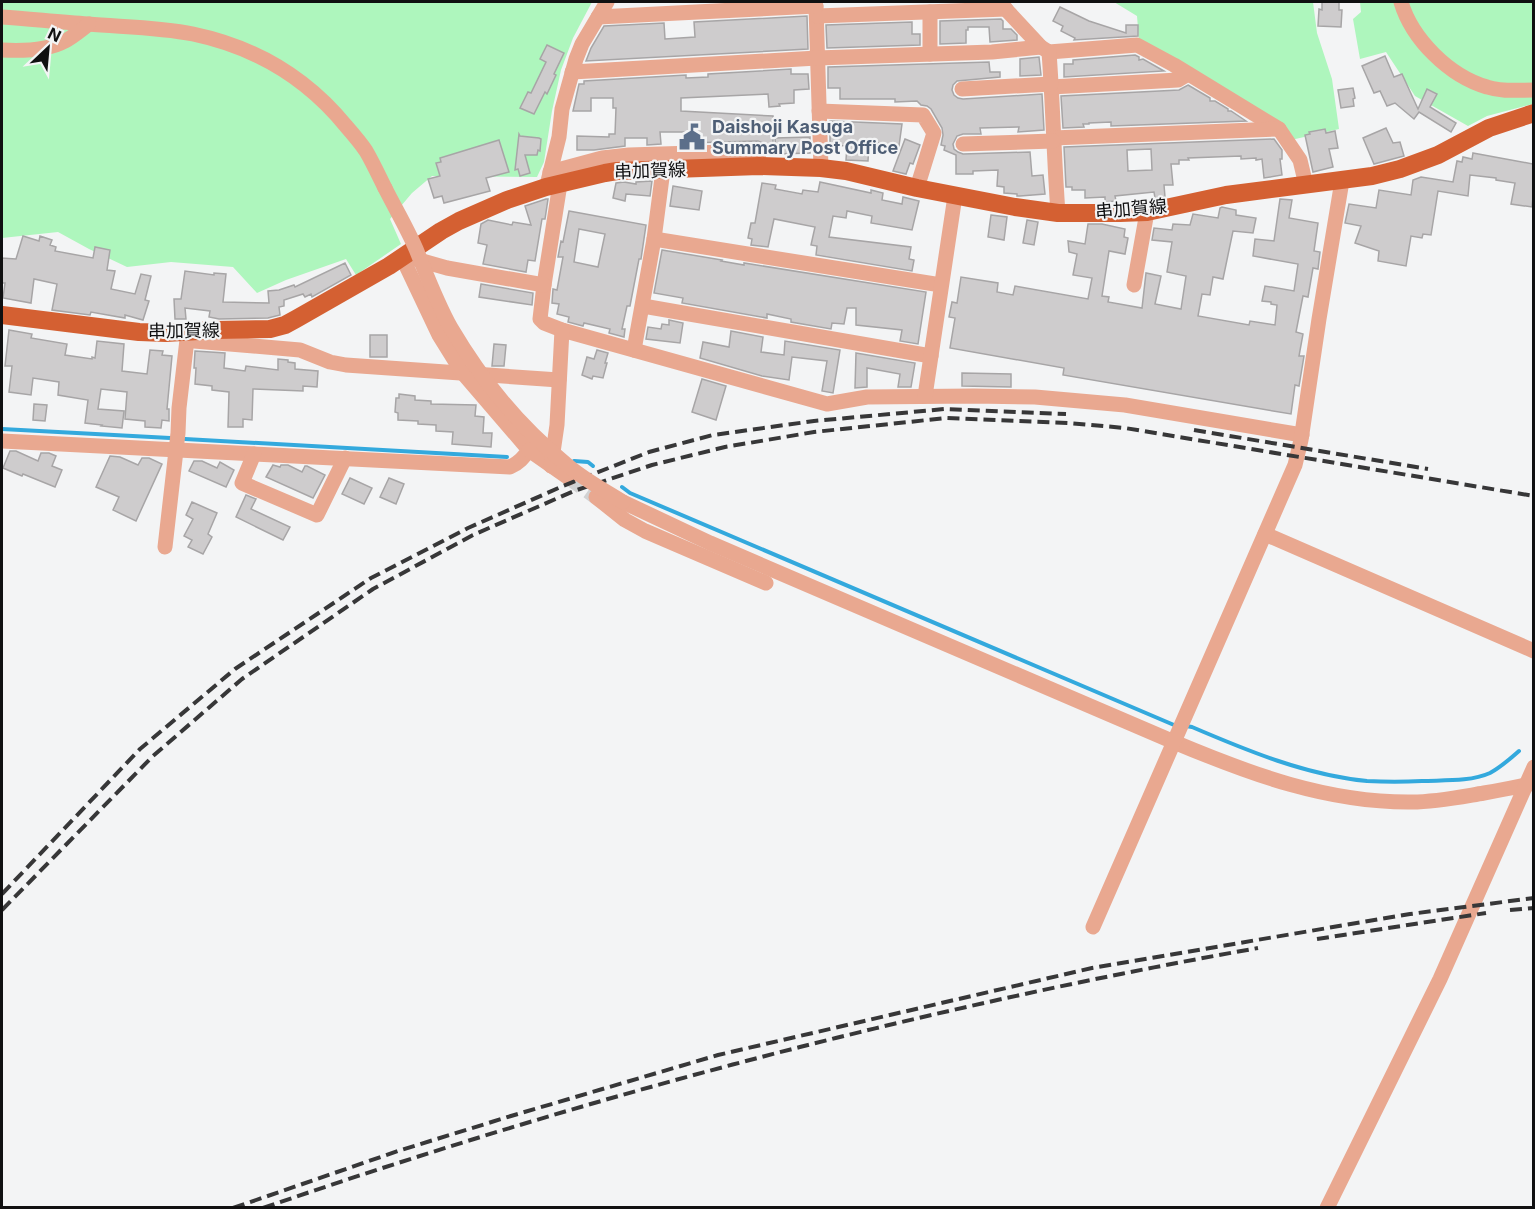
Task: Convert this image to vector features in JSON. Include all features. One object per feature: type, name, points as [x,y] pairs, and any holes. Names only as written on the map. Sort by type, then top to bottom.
[{"type":"main road","name":"串加賀線","points":[[2,315],[139,332],[187,334],[270,329],[285,325],[404,256],[459,221],[552,181],[617,171],[759,166],[821,168],[846,171],[955,196],[1058,213],[1147,212],[1226,195],[1342,181],[1400,169],[1438,155],[1489,128],[1533,113]]},
{"type":"street","points":[[607,2],[582,44],[562,108],[552,181],[540,318],[544,323],[827,404],[867,397],[1035,398],[1125,405],[1302,435]]},
{"type":"street","points":[[1401,2],[1405,14],[1422,41],[1452,70],[1486,87],[1500,90],[1533,90]]},
{"type":"street","points":[[598,17],[816,8],[930,12],[1002,5],[1045,50],[1051,86],[1058,213]]},
{"type":"street","points":[[816,8],[821,168]]},
{"type":"street","points":[[930,12],[930,54]]},
{"type":"street","points":[[2,17],[190,34],[247,50],[296,77],[338,116],[365,150],[415,247],[451,328],[492,389],[530,431],[566,465],[623,502],[721,547],[1174,742],[1227,764],[1294,786],[1337,796],[1414,802],[1450,799],[1529,784]]},
{"type":"street","points":[[2,50],[20,51],[44,48],[63,42],[89,24]]},
{"type":"street","points":[[572,72],[817,58],[1137,45],[1279,129],[1300,160],[1306,185]]},
{"type":"street","points":[[962,89],[1178,80],[1188,74]]},
{"type":"street","points":[[819,111],[923,115],[934,133],[917,188]]},
{"type":"street","points":[[963,144],[1279,129]]},
{"type":"street","points":[[552,181],[602,158],[629,155],[758,151],[759,166]]},
{"type":"street","points":[[634,350],[654,239],[663,170]]},
{"type":"street","points":[[1093,927],[1295,465],[1302,435],[1342,181]]},
{"type":"street","points":[[925,396],[955,196]]},
{"type":"street","points":[[1134,285],[1147,212]]},
{"type":"street","points":[[654,239],[941,285]]},
{"type":"street","points":[[404,256],[447,268],[544,285]]},
{"type":"street","points":[[404,256],[439,335],[462,372],[529,450],[569,478]]},
{"type":"street","points":[[643,306],[931,356]]},
{"type":"street","points":[[551,466],[557,425],[562,330]]},
{"type":"street","points":[[187,334],[194,340],[300,350],[330,362],[346,365],[559,380]]},
{"type":"street","points":[[165,547],[187,334]]},
{"type":"street","points":[[2,441],[510,467],[522,459],[529,450]]},
{"type":"street","points":[[254,454],[242,483],[317,515],[345,458]]},
{"type":"street","points":[[596,497],[625,520],[645,531],[765,583]]},
{"type":"street","points":[[1264,534],[1533,651]]},
{"type":"street","points":[[1327,1208],[1440,979],[1529,784],[1533,767]]},
{"type":"green space","points":[[2,2],[592,2],[573,38],[561,70],[544,162],[537,177],[432,176],[412,193],[390,219],[401,244],[356,275],[346,259],[257,293],[233,267],[171,262],[127,267],[58,232],[2,238]]},
{"type":"green space","points":[[1114,2],[1313,2],[1317,33],[1332,79],[1339,129],[1291,140],[1139,41],[1137,16]]},
{"type":"green space","points":[[1360,2],[1533,2],[1533,104],[1487,116],[1468,126],[1415,96],[1386,52],[1360,59],[1353,19],[1361,12]]},
{"type":"building","points":[[1322,2],[1339,2],[1339,10],[1342,10],[1341,27],[1318,26],[1319,9],[1322,10]]},
{"type":"building","points":[[1060,7],[1089,21],[1126,33],[1126,25],[1138,25],[1138,36],[1074,40],[1075,38],[1061,31],[1063,26],[1053,21]]},
{"type":"building","points":[[807,16],[808,49],[586,61],[604,26],[664,23],[665,39],[695,37],[694,22]]},
{"type":"building","points":[[1001,19],[1003,29],[1011,29],[1017,35],[1017,40],[990,42],[989,27],[968,27],[966,43],[940,44],[940,21]]},
{"type":"building","points":[[912,22],[912,34],[920,34],[920,45],[827,48],[826,25]]},
{"type":"building","points":[[547,45],[564,53],[547,94],[545,92],[534,114],[520,108],[528,92],[531,93],[546,62],[540,59]]},
{"type":"building","points":[[1135,55],[1139,57],[1139,60],[1143,59],[1164,71],[1064,77],[1064,64],[1073,64],[1073,60]]},
{"type":"building","points":[[1385,56],[1394,77],[1402,74],[1418,109],[1427,89],[1437,94],[1430,107],[1456,123],[1451,132],[1419,112],[1414,119],[1395,103],[1387,106],[1380,91],[1374,93],[1362,66]]},
{"type":"building","points":[[1039,57],[1041,75],[1020,76],[1020,59]]},
{"type":"building","points":[[989,62],[990,72],[1000,72],[1000,77],[957,81],[953,85],[954,95],[963,99],[1042,94],[1044,130],[1018,132],[1019,127],[980,128],[981,134],[957,136],[953,144],[954,149],[963,154],[1030,152],[1032,176],[1043,175],[1045,194],[1017,196],[1017,194],[1004,193],[1004,187],[997,186],[998,170],[956,174],[956,155],[944,150],[945,146],[941,145],[942,128],[931,109],[917,101],[840,99],[840,88],[828,88],[828,67]]},
{"type":"building","points":[[791,69],[791,74],[808,74],[809,89],[794,90],[794,103],[769,107],[768,94],[681,98],[681,111],[773,116],[773,144],[758,141],[687,143],[686,132],[660,132],[661,144],[647,145],[647,138],[625,138],[625,146],[577,150],[577,136],[609,137],[609,134],[615,134],[616,108],[613,108],[613,98],[591,98],[591,111],[573,111],[579,84],[584,84],[584,81],[686,75],[686,78],[708,77],[708,74]]},
{"type":"building","points":[[1188,85],[1210,98],[1210,101],[1215,101],[1246,121],[1111,126],[1111,122],[1063,128],[1061,96],[1179,90]]},
{"type":"building","points":[[1353,88],[1354,106],[1341,108],[1338,90]]},
{"type":"building","points":[[830,121],[902,124],[899,146],[872,142],[872,144],[869,143],[868,161],[846,160],[847,146],[830,145]]},
{"type":"building","points":[[1386,128],[1393,143],[1400,142],[1404,156],[1374,164],[1363,138]]},
{"type":"building","points":[[1325,129],[1326,133],[1335,131],[1338,148],[1329,149],[1333,167],[1313,172],[1305,135]]},
{"type":"building","points":[[519,134],[541,139],[540,151],[538,150],[537,155],[525,155],[530,173],[520,176],[518,169],[515,170]]},
{"type":"building","points":[[810,137],[810,153],[776,154],[775,138]]},
{"type":"building","points":[[905,139],[920,145],[913,164],[910,163],[906,174],[893,171]]},
{"type":"building","points":[[1274,139],[1282,150],[1282,159],[1280,159],[1282,175],[1264,178],[1262,159],[1241,159],[1241,156],[1188,158],[1189,160],[1179,160],[1179,164],[1171,164],[1173,185],[1164,185],[1165,197],[1155,198],[1154,192],[1115,196],[1116,201],[1105,202],[1105,197],[1085,198],[1085,190],[1072,190],[1072,187],[1066,187],[1064,147]],"holes":[[[1151,149],[1152,170],[1128,171],[1127,150]]]},
{"type":"building","points":[[499,140],[509,172],[486,178],[490,191],[444,203],[442,196],[434,198],[428,179],[440,176],[436,163],[441,162],[440,158]]},
{"type":"building","points":[[1473,153],[1533,164],[1532,207],[1511,204],[1515,183],[1470,175],[1468,196],[1438,191],[1431,235],[1423,234],[1422,238],[1411,236],[1406,266],[1378,261],[1379,251],[1355,243],[1361,226],[1345,223],[1349,204],[1376,208],[1379,190],[1411,195],[1413,180],[1421,177],[1453,182],[1457,161],[1462,162],[1463,157],[1472,159]]},
{"type":"building","points":[[652,181],[650,196],[626,194],[625,201],[613,198],[616,183],[636,184],[636,182]]},
{"type":"building","points":[[820,182],[871,193],[871,190],[883,193],[882,200],[902,204],[903,197],[919,201],[912,230],[871,223],[872,216],[847,211],[846,218],[833,216],[829,237],[911,247],[909,259],[914,260],[912,271],[816,255],[817,246],[811,245],[815,227],[774,219],[768,247],[751,245],[752,239],[748,238],[751,223],[755,223],[762,183],[776,185],[775,189],[802,194],[803,190],[818,192]]},
{"type":"building","points":[[673,186],[702,191],[699,210],[670,206]]},
{"type":"building","points":[[548,199],[545,219],[542,219],[535,261],[528,260],[526,272],[483,264],[487,245],[478,243],[481,224],[488,220],[512,225],[513,222],[531,225],[525,206]]},
{"type":"building","points":[[1280,199],[1292,200],[1289,218],[1318,223],[1314,251],[1320,252],[1318,269],[1313,268],[1308,297],[1303,296],[1296,332],[1303,334],[1299,356],[1304,356],[1299,386],[1295,385],[1291,414],[1063,375],[1064,368],[950,348],[955,318],[949,317],[952,302],[957,303],[961,277],[998,283],[997,292],[1013,295],[1015,286],[1088,299],[1092,278],[1073,275],[1077,254],[1069,252],[1068,241],[1085,244],[1088,224],[1102,224],[1125,229],[1124,237],[1128,238],[1125,254],[1109,251],[1102,296],[1109,297],[1108,302],[1142,308],[1146,273],[1161,276],[1155,304],[1181,309],[1186,276],[1167,272],[1172,242],[1152,240],[1154,228],[1172,230],[1173,224],[1190,225],[1193,214],[1218,218],[1222,207],[1236,210],[1236,215],[1256,218],[1253,233],[1233,231],[1223,279],[1213,277],[1210,295],[1202,294],[1198,316],[1249,325],[1250,321],[1275,325],[1277,305],[1262,301],[1265,286],[1294,291],[1298,264],[1253,256],[1255,239],[1274,241]]},
{"type":"building","points":[[569,211],[646,225],[641,259],[639,259],[630,306],[627,306],[622,329],[625,329],[624,337],[609,333],[610,329],[568,322],[569,317],[557,314],[559,304],[552,303],[553,289],[557,290],[563,257],[558,257],[561,241],[563,242]],"holes":[[[579,229],[605,234],[598,267],[574,262]]]},
{"type":"building","points":[[991,215],[1007,217],[1004,240],[988,237]]},
{"type":"building","points":[[1027,220],[1038,222],[1034,245],[1023,243]]},
{"type":"building","points":[[23,236],[39,241],[40,236],[52,240],[50,245],[56,247],[55,251],[93,258],[95,247],[110,250],[107,270],[115,271],[111,289],[135,294],[141,274],[151,276],[145,300],[149,301],[143,320],[125,315],[125,318],[91,312],[90,315],[52,310],[57,284],[34,279],[31,303],[3,298],[5,283],[2,283],[2,258],[16,259]]},
{"type":"building","points":[[662,250],[744,265],[744,263],[926,292],[918,344],[900,341],[902,330],[856,325],[856,308],[847,308],[844,324],[832,323],[831,329],[791,322],[791,319],[767,314],[767,318],[682,303],[683,298],[654,293]]},
{"type":"building","points":[[345,263],[351,275],[312,297],[311,294],[305,297],[303,294],[284,300],[284,306],[279,307],[280,315],[268,318],[219,319],[209,317],[210,311],[185,308],[186,319],[175,319],[174,299],[181,299],[185,271],[214,275],[214,273],[226,274],[223,302],[269,303],[268,291],[294,285],[295,287]]},
{"type":"building","points":[[481,284],[533,293],[532,305],[479,297]]},
{"type":"building","points":[[669,320],[683,323],[680,343],[646,339],[648,327],[661,329],[662,324],[669,325]]},
{"type":"building","points":[[9,330],[32,334],[31,338],[67,344],[65,355],[92,359],[92,357],[95,358],[97,341],[124,344],[122,371],[147,374],[150,350],[163,351],[162,355],[172,356],[167,409],[169,409],[169,421],[162,420],[161,428],[145,427],[145,421],[125,419],[127,392],[101,389],[98,409],[124,411],[122,428],[85,423],[88,400],[58,395],[59,382],[33,378],[31,395],[9,392],[12,366],[5,366]]},
{"type":"building","points":[[731,331],[763,337],[761,352],[784,355],[785,341],[840,350],[833,393],[822,391],[827,361],[792,357],[789,380],[762,376],[700,358],[703,342],[729,347]]},
{"type":"building","points":[[370,335],[387,335],[387,357],[370,357]]},
{"type":"building","points":[[494,344],[506,345],[504,366],[492,366]]},
{"type":"building","points":[[597,350],[608,353],[605,363],[607,363],[603,378],[593,376],[592,379],[582,375],[587,357],[594,359]]},
{"type":"building","points":[[195,351],[225,353],[224,368],[245,371],[246,366],[278,370],[278,359],[288,360],[288,362],[295,363],[295,369],[318,371],[317,387],[303,386],[303,391],[253,389],[252,420],[243,419],[243,427],[228,427],[229,392],[212,390],[212,386],[195,384]]},
{"type":"building","points":[[856,353],[915,363],[911,387],[898,387],[900,374],[867,368],[867,387],[855,388]]},
{"type":"building","points":[[962,373],[1011,374],[1011,387],[962,386]]},
{"type":"building","points":[[702,379],[726,386],[716,420],[692,412]]},
{"type":"building","points":[[399,394],[415,396],[415,400],[431,401],[431,404],[476,405],[475,416],[484,417],[483,433],[492,433],[491,447],[452,444],[453,432],[436,431],[436,425],[418,424],[418,421],[398,420],[398,413],[395,412],[396,398],[399,398]]},
{"type":"building","points":[[34,404],[47,405],[45,421],[33,420]]},
{"type":"building","points":[[10,451],[16,451],[38,461],[41,453],[56,456],[52,466],[62,470],[55,487],[3,468]]},
{"type":"building","points":[[110,456],[120,457],[138,465],[142,458],[149,458],[162,464],[136,521],[113,510],[119,497],[96,487]]},
{"type":"building","points":[[194,461],[202,461],[217,468],[220,462],[234,470],[226,487],[189,471]]},
{"type":"building","points":[[273,465],[280,467],[288,465],[302,472],[307,466],[325,475],[313,498],[266,477]]},
{"type":"building","points":[[350,478],[372,488],[364,504],[342,494]]},
{"type":"building","points":[[389,478],[404,484],[396,504],[380,497]]},
{"type":"building","points":[[246,495],[256,499],[251,509],[290,527],[283,540],[236,517]]},
{"type":"building","points":[[192,502],[217,513],[208,534],[212,537],[203,554],[188,547],[192,540],[184,536],[193,519],[186,515]]},
{"type":"waterway","points":[[2,429],[170,438]]},
{"type":"waterway","points":[[185,439],[507,457]]},
{"type":"waterway","points":[[574,461],[588,462],[593,466]]},
{"type":"waterway","points":[[622,487],[630,493],[1174,725]]},
{"type":"waterway","points":[[1186,726],[1300,768],[1367,781],[1408,782],[1474,778],[1494,771],[1519,751]]},
{"type":"tunnel","points":[[569,478],[596,497]]},
{"type":"railway","points":[[2,894],[140,749],[235,669],[371,578],[468,528],[563,486],[649,452],[713,435],[814,421],[945,409],[1066,414]]},
{"type":"railway","points":[[2,910],[153,756],[242,679],[373,589],[473,535],[574,491],[652,465],[725,447],[814,432],[946,418],[1069,423],[1125,428],[1534,496]]},
{"type":"railway","points":[[1194,430],[1428,469]]},
{"type":"railway","points":[[233,1208],[398,1151],[718,1055],[1092,968],[1410,914],[1534,898]]},
{"type":"railway","points":[[1510,910],[1534,908]]},
{"type":"railway","points":[[1317,939],[1486,913]]},
{"type":"railway","points":[[263,1208],[508,1129],[756,1058],[1006,998],[1258,948]]},
{"type":"place","name":"Daishoji Kasuga Summary Post Office","points":[[692,137]]}]
